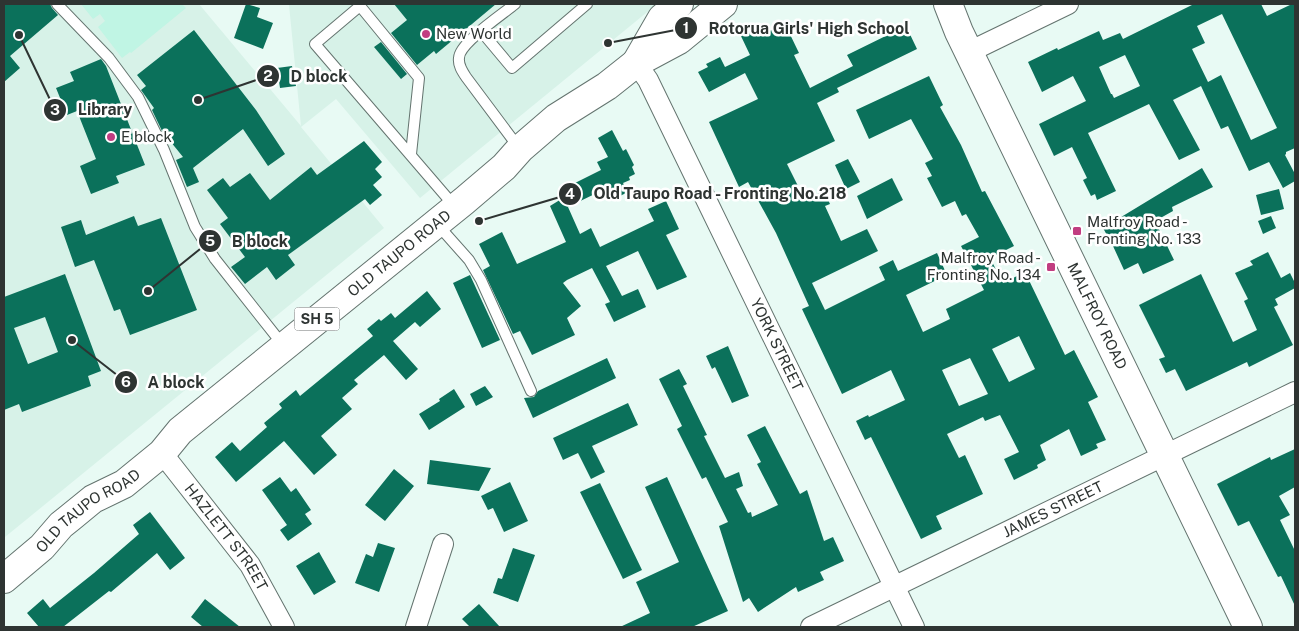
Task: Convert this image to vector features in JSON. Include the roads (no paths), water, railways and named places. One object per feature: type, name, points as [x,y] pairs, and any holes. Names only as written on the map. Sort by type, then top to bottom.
[{"type":"main road","name":"OLD TAUPO ROAD","points":[[636,64],[662,18],[679,4]]},
{"type":"main road","name":"OLD TAUPO ROAD","points":[[4,579],[42,548],[60,525],[93,499],[124,484],[162,453],[180,431],[504,167],[520,149],[556,118],[607,86],[636,64],[679,40],[723,4]]},
{"type":"main road","name":"MALFROY ROAD","points":[[948,4],[969,52],[1248,627]]},
{"type":"street","points":[[969,52],[1068,4]]},
{"type":"street","name":"YORK STREET","points":[[636,64],[648,80],[914,627]]},
{"type":"street","name":"JAMES STREET","points":[[811,627],[1295,392]]},
{"type":"street","name":"HAZLETT STREET","points":[[162,453],[250,565],[284,627]]},
{"type":"street","points":[[416,627],[443,544]]},
{"type":"lane","points":[[58,4],[108,58],[138,97],[164,150],[195,227],[215,259],[284,346]]},
{"type":"lane","points":[[515,4],[462,48],[458,57],[460,67],[520,149]]},
{"type":"lane","points":[[481,31],[512,68],[587,4]]},
{"type":"lane","points":[[411,154],[420,78],[360,6],[315,44],[411,154],[481,280],[531,391]]},
{"type":"place","name":"New World","points":[[426,34]]},
{"type":"place","name":"Library","points":[[19,35]]},
{"type":"place","name":"Rotorua Girls' High School","points":[[608,43]]},
{"type":"place","name":"D block","points":[[198,100]]},
{"type":"place","name":"E block","points":[[111,137]]},
{"type":"place","name":"Old Taupo Road - Fronting No.218","points":[[479,221]]},
{"type":"place","name":"Malfroy Road - Fronting No. 133","points":[[1077,231]]},
{"type":"place","name":"Malfroy Road - Fronting No. 134","points":[[1051,267]]},
{"type":"place","name":"B block","points":[[148,291]]},
{"type":"place","name":"A block","points":[[72,340]]}]
